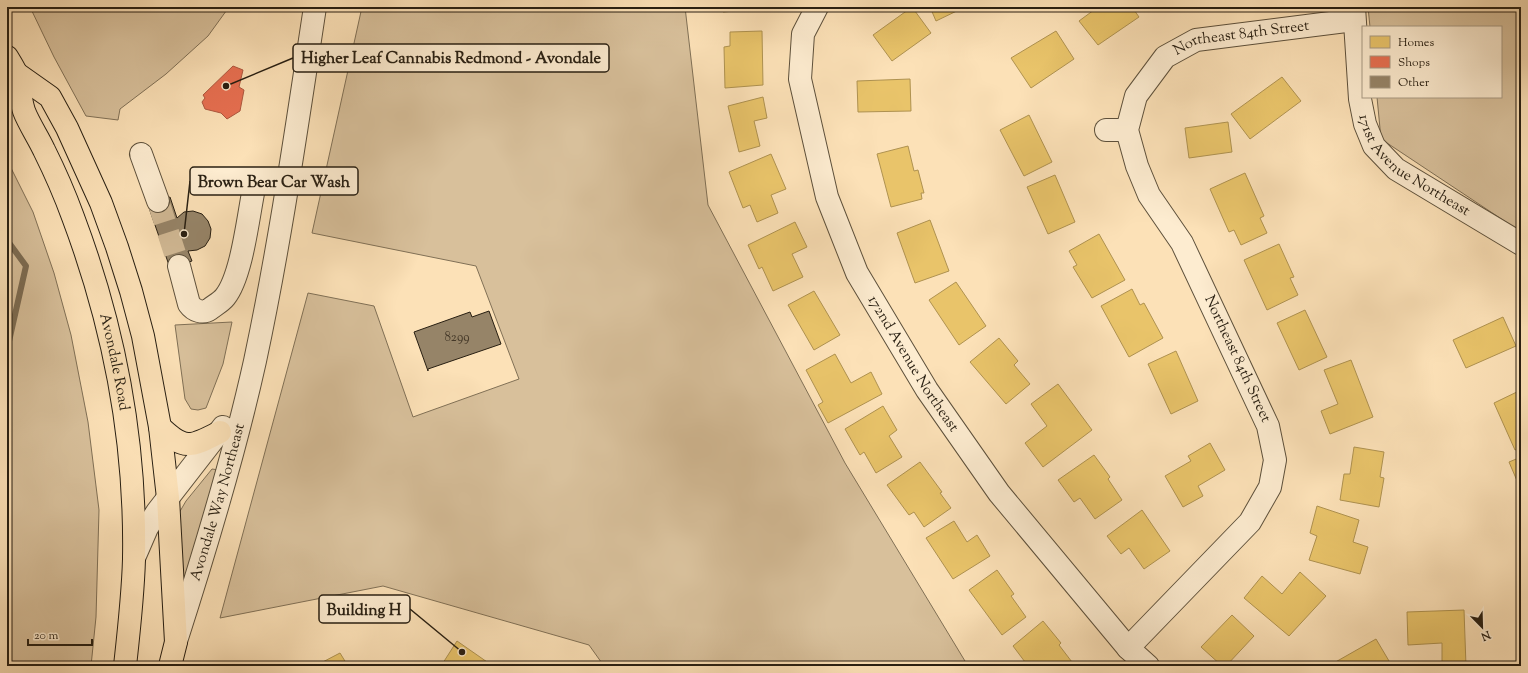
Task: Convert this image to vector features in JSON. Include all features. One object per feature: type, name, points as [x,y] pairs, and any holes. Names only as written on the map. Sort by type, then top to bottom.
[{"type":"main road","name":"Avondale Road","points":[[11,65],[50,96],[82,161],[101,203],[117,247],[143,336],[160,427],[168,498],[176,642],[170,666]]},
{"type":"main road","name":"Avondale Road","points":[[11,65],[24,110],[50,163],[73,216],[92,271],[108,327],[120,384],[128,442],[133,500],[134,558],[131,616],[125,666]]},
{"type":"main road","points":[[160,427],[172,439],[182,444],[191,445],[202,442],[220,432]]},
{"type":"street","name":"Avondale Way Northeast","points":[[176,642],[212,528],[255,362],[286,196],[315,7]]},
{"type":"street","name":"172nd Avenue Northeast","points":[[817,7],[803,34],[800,79],[827,197],[857,273],[927,390],[998,493],[1128,648],[1148,666]]},
{"type":"street","name":"Northeast 84th Street","points":[[1128,648],[1250,522],[1270,487],[1274,460],[1268,426],[1182,243],[1149,195],[1137,166],[1127,130],[1136,96],[1165,57],[1196,40],[1354,13]]},
{"type":"street","name":"171st Avenue Northeast","points":[[1354,13],[1360,99],[1366,124],[1374,146],[1396,169],[1521,244]]},
{"type":"street","points":[[1106,130],[1127,130]]},
{"type":"street","points":[[141,154],[158,201]]},
{"type":"street","points":[[179,266],[189,304],[193,310],[201,312],[208,311],[214,306],[221,296],[228,275],[249,187]]},
{"type":"street","name":"Avondale Way Northeast","points":[[134,558],[147,528],[168,498],[229,419],[255,362]]},
{"type":"shaded area","points":[[30,7],[229,7],[208,36],[166,74],[120,109],[118,120],[86,116],[54,57]]},
{"type":"shaded area","points":[[362,7],[685,7],[708,205],[845,463],[968,666],[604,666],[589,645],[383,586],[220,618],[308,293],[374,306],[413,417],[519,379],[476,266],[312,233]]},
{"type":"shaded area","points":[[1368,7],[1521,7],[1521,232],[1381,139],[1377,98],[1502,98],[1502,26],[1370,26]]},
{"type":"shaded area","points":[[7,160],[33,212],[54,273],[71,335],[88,422],[99,510],[96,617],[91,666],[7,666]]},
{"type":"shaded area","points":[[232,322],[223,364],[206,408],[198,410],[191,409],[185,399],[175,325]]},
{"type":"shaded area","points":[[212,469],[219,470],[186,578],[182,574],[179,513],[186,501]]},
{"type":"building: Homes","points":[[722,7],[756,7],[757,9],[723,12]]},
{"type":"building: Homes","points":[[912,7],[931,33],[892,61],[873,35]]},
{"type":"building: Homes","points":[[930,7],[965,7],[936,21]]},
{"type":"building: Homes","points":[[1098,7],[1132,7],[1139,17],[1098,45],[1079,21]]},
{"type":"building: Homes","points":[[762,31],[763,85],[725,88],[724,47],[730,46],[730,32]]},
{"type":"building: Homes","points":[[1056,31],[1074,59],[1031,88],[1011,58]]},
{"type":"building: Homes","points":[[1282,77],[1301,101],[1250,139],[1231,114]]},
{"type":"building: Homes","points":[[910,79],[911,111],[858,112],[857,81]]},
{"type":"building: Homes","points":[[763,97],[767,118],[754,121],[760,146],[739,152],[728,106]]},
{"type":"building: Homes","points":[[1029,115],[1052,162],[1024,176],[1000,130]]},
{"type":"building: Homes","points":[[1228,122],[1232,152],[1189,158],[1185,128]]},
{"type":"building: Homes","points":[[908,146],[914,171],[918,170],[924,193],[921,193],[922,199],[891,207],[877,154]]},
{"type":"building: Homes","points":[[771,154],[786,189],[771,195],[778,213],[757,222],[750,205],[743,208],[729,172]]},
{"type":"building: Homes","points":[[1245,173],[1264,216],[1260,218],[1267,233],[1241,245],[1234,230],[1229,232],[1210,189]]},
{"type":"building: Homes","points":[[1055,175],[1075,222],[1048,234],[1027,187]]},
{"type":"building: Homes","points":[[930,220],[949,271],[915,283],[897,233]]},
{"type":"building: Homes","points":[[795,222],[807,247],[792,254],[803,277],[773,291],[762,267],[759,269],[748,245]]},
{"type":"building: Homes","points":[[1099,234],[1125,280],[1092,298],[1073,267],[1077,265],[1069,251]]},
{"type":"building: Homes","points":[[1279,244],[1294,277],[1290,278],[1298,295],[1267,310],[1244,260]]},
{"type":"building: Homes","points":[[956,282],[986,326],[959,345],[929,300]]},
{"type":"building: Homes","points":[[1132,289],[1140,305],[1144,303],[1163,338],[1129,357],[1101,306]]},
{"type":"building: Homes","points":[[814,291],[840,335],[814,350],[788,305]]},
{"type":"building: Homes","points":[[1305,310],[1327,357],[1299,370],[1277,323]]},
{"type":"building: Homes","points":[[1503,317],[1516,346],[1466,368],[1453,340]]},
{"type":"building: Homes","points":[[999,338],[1018,361],[1014,365],[1030,384],[1006,404],[970,362]]},
{"type":"building: Homes","points":[[1176,351],[1198,401],[1171,414],[1148,364]]},
{"type":"building: Homes","points":[[835,354],[851,383],[871,372],[882,394],[828,423],[818,405],[823,402],[806,370]]},
{"type":"building: Homes","points":[[1351,360],[1373,417],[1330,434],[1321,411],[1338,404],[1324,370]]},
{"type":"building: Homes","points":[[1058,384],[1092,430],[1043,467],[1025,443],[1047,426],[1031,404]]},
{"type":"building: Homes","points":[[1521,390],[1521,448],[1515,450],[1494,403]]},
{"type":"building: Homes","points":[[883,406],[897,430],[889,436],[902,457],[876,473],[864,452],[860,455],[845,429]]},
{"type":"building: Homes","points":[[1210,443],[1225,470],[1198,486],[1203,496],[1183,507],[1165,476],[1191,461],[1188,456]]},
{"type":"building: Homes","points":[[1354,447],[1384,452],[1380,477],[1384,478],[1379,507],[1340,500],[1344,474],[1350,474]]},
{"type":"building: Homes","points":[[1094,455],[1110,477],[1108,479],[1122,500],[1095,519],[1080,498],[1074,502],[1058,480]]},
{"type":"building: Homes","points":[[1521,457],[1521,490],[1509,462]]},
{"type":"building: Homes","points":[[920,462],[942,492],[940,493],[951,508],[924,527],[914,512],[909,515],[887,485]]},
{"type":"building: Homes","points":[[1317,506],[1359,520],[1353,542],[1368,547],[1360,574],[1309,560],[1317,536],[1310,533]]},
{"type":"building: Homes","points":[[1142,510],[1170,551],[1144,569],[1129,548],[1121,554],[1107,536]]},
{"type":"building: Homes","points":[[954,521],[967,542],[977,535],[990,556],[953,579],[926,538]]},
{"type":"building: Homes","points":[[997,570],[1014,594],[1011,596],[1026,617],[1002,635],[969,590]]},
{"type":"building: Homes","points":[[1300,572],[1326,596],[1289,636],[1244,598],[1262,576],[1282,594]]},
{"type":"building: Homes","points":[[1464,610],[1466,666],[1442,666],[1442,643],[1408,645],[1407,612]]},
{"type":"building: Homes","points":[[1232,615],[1254,636],[1226,666],[1222,666],[1201,647]]},
{"type":"building: Homes","points":[[1043,621],[1061,643],[1059,645],[1075,666],[1028,666],[1013,646]]},
{"type":"building: Homes","points":[[1376,639],[1392,666],[1333,666],[1332,664]]},
{"type":"building: Homes","points":[[457,641],[490,664],[489,666],[441,666]]},
{"type":"building: Homes","points":[[340,653],[348,666],[315,666]]},
{"type":"building: Shops","points":[[233,66],[243,70],[239,87],[244,90],[240,111],[227,119],[221,113],[205,109],[202,102],[205,98],[203,95]]},
{"type":"building: Other","points":[[170,197],[177,218],[184,212],[193,211],[202,214],[208,221],[211,229],[210,238],[205,246],[197,250],[188,251],[192,261],[170,268],[148,205]]},
{"type":"building: Other","points":[[489,311],[501,344],[428,369],[428,371],[414,332],[470,312],[472,317]]},
{"type":"waterway","points":[[7,240],[26,266],[7,350]]},
{"type":"tunnel","points":[[158,201],[179,266]]},
{"type":"place","name":"Higher Leaf Cannabis Redmond - Avondale","points":[[226,86]]},
{"type":"place","name":"Brown Bear Car Wash","points":[[184,234]]},
{"type":"place","name":"Building H","points":[[462,652]]}]
